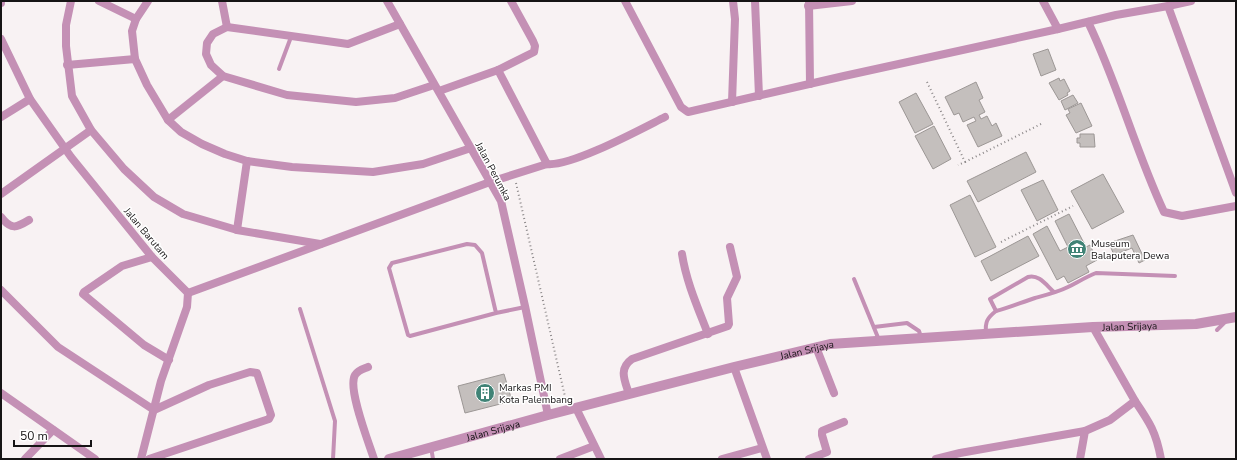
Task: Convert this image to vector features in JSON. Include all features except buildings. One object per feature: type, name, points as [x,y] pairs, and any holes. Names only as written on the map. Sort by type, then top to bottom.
[{"type":"street","points":[[71,1],[66,25],[66,46],[67,65],[72,96],[91,130],[124,169],[154,197],[183,214],[237,230],[321,244]]},
{"type":"street","points":[[99,1],[136,19]]},
{"type":"street","points":[[148,1],[136,19],[132,31],[135,59],[147,85],[168,120],[181,132],[202,144],[225,154],[247,161],[292,167],[373,172],[423,164],[471,148]]},
{"type":"street","points":[[222,1],[228,27]]},
{"type":"street","name":"Jalan Perumka","points":[[387,1],[501,202],[548,415]]},
{"type":"street","points":[[400,24],[348,44],[228,27],[213,34],[207,43],[206,54],[211,65],[223,76],[288,95],[356,102],[395,98],[437,88],[498,70],[534,52],[534,41],[511,1]]},
{"type":"street","points":[[625,1],[681,107],[688,112],[1116,15],[1191,1]]},
{"type":"street","points":[[732,102],[735,19],[733,1]]},
{"type":"street","points":[[755,1],[759,96]]},
{"type":"street","points":[[810,84],[808,4],[852,1]]},
{"type":"street","points":[[1043,1],[1058,29]]},
{"type":"street","points":[[1168,6],[1236,193]]},
{"type":"street","points":[[1088,22],[1111,72],[1143,164],[1164,212],[1182,216],[1236,206]]},
{"type":"street","name":"Jalan Barutam","points":[[1,39],[30,99],[64,148],[152,257],[188,293]]},
{"type":"street","points":[[67,65],[135,59]]},
{"type":"street","points":[[498,70],[547,164]]},
{"type":"street","points":[[168,120],[223,76]]},
{"type":"street","points":[[1,117],[30,99]]},
{"type":"street","points":[[141,459],[161,381],[187,308],[188,293],[490,182],[547,164],[565,162],[600,148],[665,117]]},
{"type":"street","points":[[1,194],[91,130]]},
{"type":"street","points":[[237,230],[247,161]]},
{"type":"street","points":[[1,217],[6,224],[18,227],[29,220]]},
{"type":"street","points":[[629,394],[624,368],[632,359],[722,330],[728,325],[727,298],[737,277],[730,247]]},
{"type":"street","points":[[682,254],[690,285],[708,334]]},
{"type":"street","points":[[152,257],[122,266],[83,294],[144,345],[168,360]]},
{"type":"street","points":[[1,290],[58,348],[154,410]]},
{"type":"street","name":"Jalan Srijaya","points":[[389,459],[548,415],[830,344],[1093,327],[1196,324],[1233,318]]},
{"type":"street","points":[[1093,327],[1134,400],[1150,423],[1158,441],[1160,459]]},
{"type":"street","points":[[816,347],[834,393]]},
{"type":"street","points":[[368,367],[359,371],[354,376],[353,390],[355,401],[374,459]]},
{"type":"street","points":[[734,367],[767,459]]},
{"type":"street","points":[[149,459],[269,419],[272,415],[257,373],[250,372],[209,385],[154,410]]},
{"type":"street","points":[[1,393],[95,459]]},
{"type":"street","points":[[936,459],[960,453],[1085,430],[1110,420],[1134,400]]},
{"type":"street","points":[[572,409],[601,459]]},
{"type":"street","points":[[809,459],[827,452],[822,431],[844,422]]},
{"type":"street","points":[[25,459],[53,430]]},
{"type":"street","points":[[1080,459],[1085,430]]},
{"type":"street","points":[[560,459],[594,446]]},
{"type":"street","points":[[722,459],[762,448]]},
{"type":"lane","points":[[279,69],[291,37]]},
{"type":"lane","points":[[496,313],[482,253],[475,245],[467,244],[392,262],[390,265],[389,268],[408,335],[414,336],[525,306]]},
{"type":"lane","points":[[986,334],[986,322],[996,311],[1054,292],[1096,273],[1175,276]]},
{"type":"lane","points":[[996,311],[990,300],[991,298],[1028,277],[1035,276],[1054,292]]},
{"type":"lane","points":[[854,279],[879,341]]},
{"type":"lane","points":[[300,310],[334,421],[333,459]]},
{"type":"lane","points":[[1217,330],[1233,318]]},
{"type":"lane","points":[[874,327],[907,323],[919,331],[921,338]]},
{"type":"lane","points":[[431,447],[433,459]]},
{"type":"path","points":[[927,82],[965,162]]},
{"type":"path","points":[[958,165],[1044,123]]},
{"type":"path","points":[[514,174],[572,409]]},
{"type":"path","points":[[1001,242],[1073,206]]},
{"type":"place","name":"Museum Balaputera Dewa","points":[[1077,249]]},
{"type":"place","name":"Markas PMI Kota Palembang","points":[[485,393]]}]
